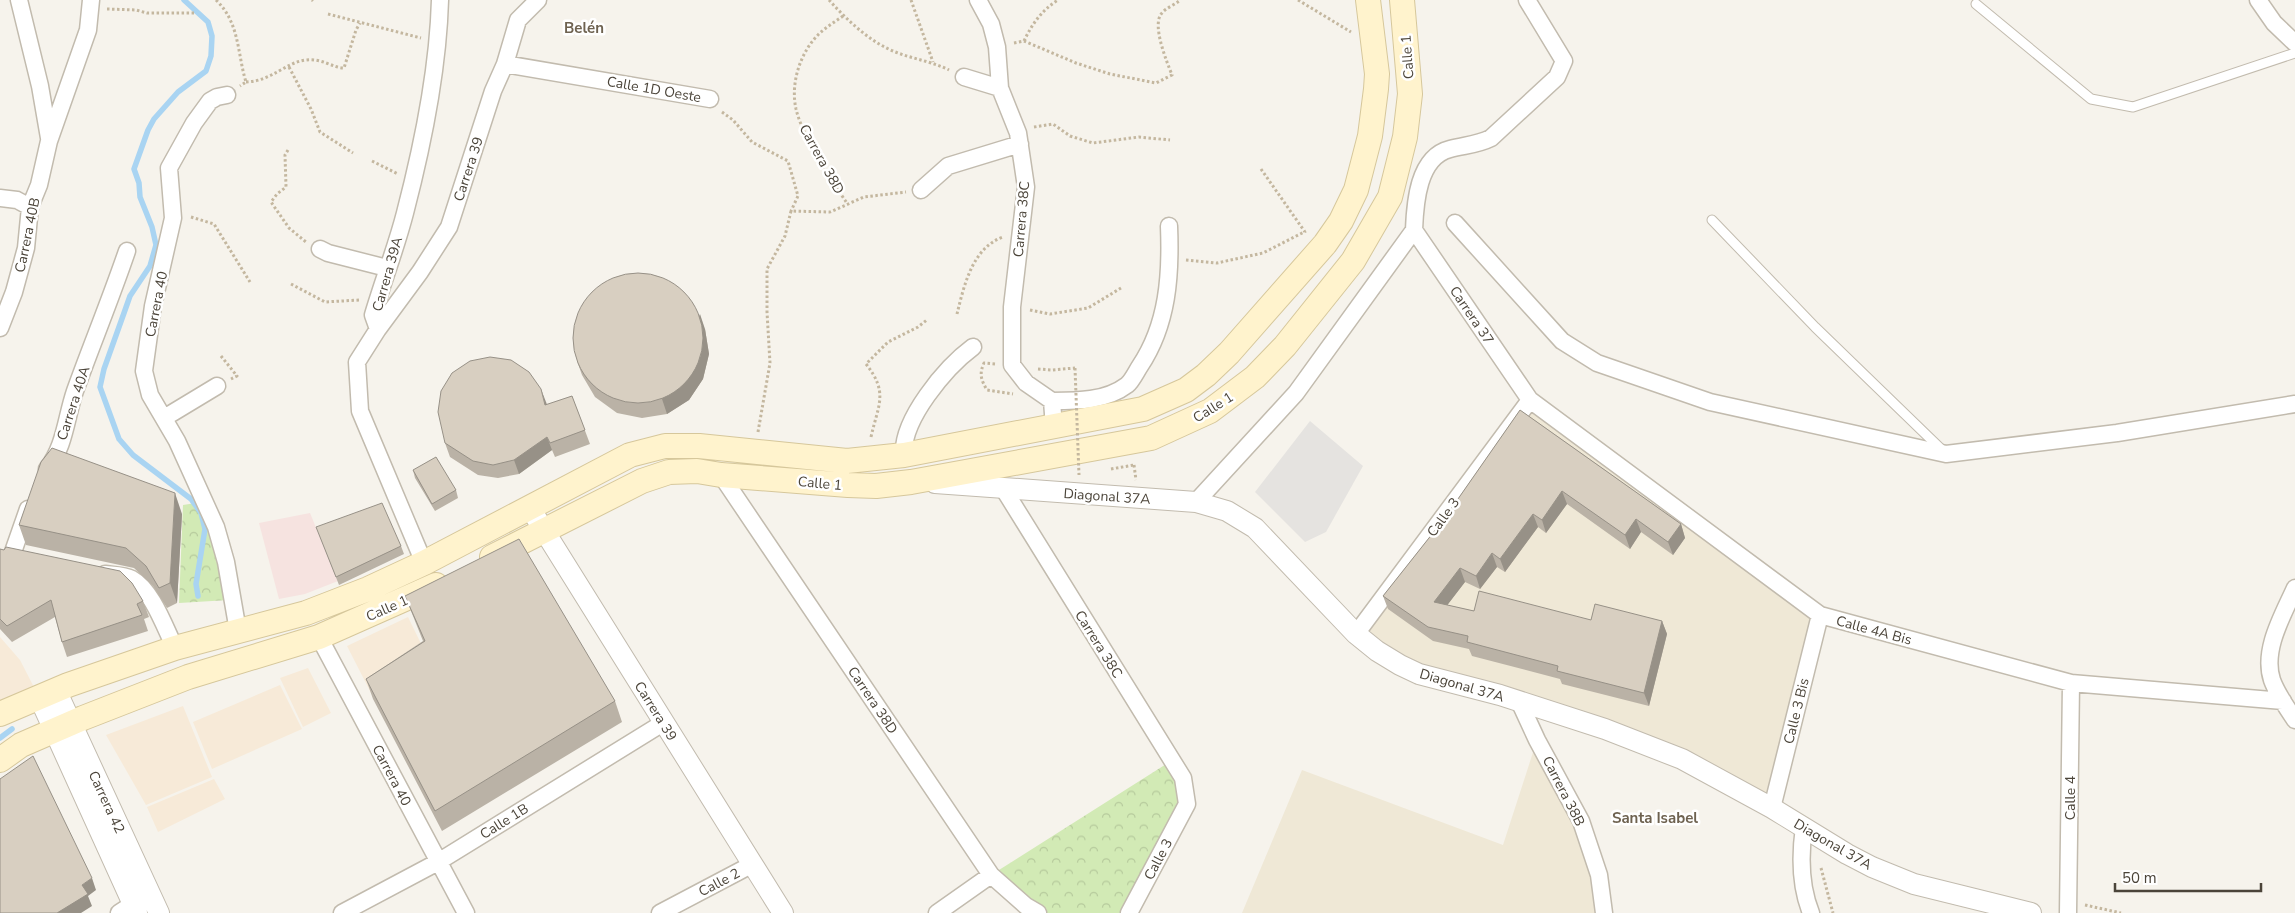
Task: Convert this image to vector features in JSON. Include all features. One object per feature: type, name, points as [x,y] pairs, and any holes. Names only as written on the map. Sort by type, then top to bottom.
[{"type":"main road","name":"Calle 1","points":[[1,710],[175,648],[306,612],[368,589],[424,563],[630,455],[665,446],[699,446],[847,461],[904,455],[1053,413],[1143,409],[1186,390],[1206,376],[1230,353],[1325,244],[1341,222],[1356,190],[1370,136],[1377,74],[1368,0]]},
{"type":"main road","name":"Calle 1","points":[[0,760],[21,745],[188,677],[319,637],[378,612],[463,572],[642,481],[669,472],[697,471],[721,475],[876,486],[911,482],[1151,438],[1210,411],[1255,378],[1285,346],[1353,260],[1390,197],[1405,137],[1410,94],[1402,0]]},
{"type":"street","name":"Carrera 40B","points":[[19,0],[40,86],[49,141]]},
{"type":"street","name":"Carrera 39A","points":[[424,563],[360,411],[357,362],[378,329],[373,315],[405,214],[432,92],[439,43],[440,0]]},
{"type":"street","name":"Carrera 39","points":[[378,329],[420,272],[449,227],[493,91],[506,64],[518,20],[538,0]]},
{"type":"street","name":"Carrera 38C","points":[[978,0],[991,24],[997,47],[1000,88],[1019,139],[1026,187],[1012,307],[1012,365]]},
{"type":"street","points":[[1196,502],[1296,393],[1414,230],[1415,204],[1420,182],[1435,157],[1449,149],[1480,144],[1491,138],[1557,78],[1564,61],[1527,0]]},
{"type":"street","points":[[2258,0],[2274,24],[2295,43]]},
{"type":"street","name":"Carrera 40B","points":[[0,328],[14,292],[26,248],[30,208],[39,184],[49,141],[88,30],[91,4]]},
{"type":"street","name":"Calle 1D Oeste","points":[[506,64],[710,99]]},
{"type":"street","points":[[964,77],[1000,88]]},
{"type":"street","name":"Carrera 40","points":[[227,95],[210,101],[194,123],[169,168],[173,218],[152,306],[144,371],[150,395],[191,470],[216,527],[226,562],[238,631]]},
{"type":"street","points":[[921,190],[948,166],[1019,139]]},
{"type":"street","points":[[0,198],[17,200],[30,208]]},
{"type":"street","points":[[1455,223],[1562,341],[1597,363],[1710,402],[1946,454],[2117,433],[2295,404]]},
{"type":"street","points":[[1012,365],[1053,413],[1080,401],[1109,395],[1128,385],[1149,353],[1161,324],[1170,282],[1169,226]]},
{"type":"street","name":"Carrera 37","points":[[1414,230],[1530,400]]},
{"type":"street","points":[[320,249],[328,254],[388,268]]},
{"type":"street","name":"Carrera 40A","points":[[14,552],[40,477],[53,461],[62,439],[74,393],[126,251]]},
{"type":"street","points":[[904,455],[904,440],[920,407],[937,383],[973,346]]},
{"type":"street","points":[[164,418],[217,386]]},
{"type":"street","name":"Calle 4A Bis","points":[[1530,400],[1820,615],[2071,683],[2283,701]]},
{"type":"street","name":"Calle 3","points":[[1356,634],[1530,400]]},
{"type":"street","name":"Carrera 38D","points":[[721,475],[991,875],[1026,906],[1038,913]]},
{"type":"street","name":"Diagonal 37A","points":[[911,482],[1196,502],[1227,511],[1255,528],[1356,634],[1377,651],[1419,674],[1519,701],[1605,729],[1682,760],[1772,808],[1872,867],[1914,884],[2032,913]]},
{"type":"street","name":"Carrera 38C","points":[[1003,488],[1183,778],[1187,804]]},
{"type":"street","name":"Carrera 39","points":[[530,508],[783,913]]},
{"type":"street","points":[[91,571],[131,578],[143,588],[154,605],[175,648]]},
{"type":"street","points":[[2295,588],[2278,624],[2269,663],[2272,680],[2295,720]]},
{"type":"street","name":"Calle 3 Bis","points":[[1772,808],[1820,615]]},
{"type":"street","name":"Carrera 40","points":[[319,637],[466,913]]},
{"type":"street","name":"Calle 4","points":[[2069,908],[2071,683]]},
{"type":"street","name":"Carrera 42","points":[[47,694],[63,727],[135,906],[159,913]]},
{"type":"street","name":"Carrera 38B","points":[[1519,701],[1537,740],[1581,821],[1599,875],[1604,913]]},
{"type":"street","name":"Calle 1B","points":[[342,913],[438,862],[663,723]]},
{"type":"street","name":"Calle 3","points":[[1129,913],[1187,804]]},
{"type":"street","points":[[1804,827],[1802,844],[1803,884],[1811,913]]},
{"type":"street","name":"Calle 2","points":[[660,913],[752,864]]},
{"type":"street","points":[[937,913],[991,875]]},
{"type":"lane","points":[[1976,4],[2091,99],[2133,107],[2295,53]]},
{"type":"lane","points":[[1712,220],[1816,328],[1946,454]]},
{"type":"path","points":[[217,0],[223,6],[232,23],[246,82]]},
{"type":"path","points":[[829,0],[843,16],[892,51],[933,62],[964,77]]},
{"type":"path","points":[[911,0],[933,62]]},
{"type":"path","points":[[1024,41],[1035,20],[1048,6],[1058,0]]},
{"type":"path","points":[[1298,0],[1356,36]]},
{"type":"path","points":[[997,47],[1024,41],[1076,63],[1110,74],[1156,83],[1172,75],[1159,35],[1159,19],[1161,13],[1179,1]]},
{"type":"path","points":[[91,4],[147,13],[194,12]]},
{"type":"path","points":[[328,14],[360,24],[439,43]]},
{"type":"path","name":"Carrera 38D","points":[[791,211],[830,212],[847,203],[810,142],[796,109],[796,84],[799,66],[807,49],[820,32],[843,16]]},
{"type":"path","points":[[227,95],[246,82],[262,80],[306,60],[322,61],[344,68],[356,30],[360,24]]},
{"type":"path","points":[[289,67],[311,109],[320,132],[354,153]]},
{"type":"path","name":"Calle 1D Oeste","points":[[710,99],[752,142],[788,161],[798,196],[791,211]]},
{"type":"path","points":[[1019,139],[1040,125],[1053,124],[1070,136],[1093,143],[1139,137],[1170,140]]},
{"type":"path","points":[[288,150],[285,156],[286,187],[271,202],[289,228],[301,239],[320,249]]},
{"type":"path","points":[[372,161],[412,181]]},
{"type":"path","points":[[1262,169],[1305,232]]},
{"type":"path","points":[[847,203],[864,197],[921,190]]},
{"type":"path","points":[[757,433],[770,363],[767,270],[785,236],[791,211]]},
{"type":"path","points":[[173,218],[186,216],[214,224],[250,282]]},
{"type":"path","points":[[1170,259],[1218,262],[1263,253],[1305,232],[1311,226]]},
{"type":"path","points":[[957,314],[966,276],[981,254],[998,239],[1021,230]]},
{"type":"path","points":[[291,284],[325,302],[378,298]]},
{"type":"path","points":[[1012,307],[1050,314],[1088,308],[1121,288]]},
{"type":"path","points":[[870,441],[881,391],[879,383],[866,364],[888,342],[918,327],[928,319]]},
{"type":"path","points":[[1014,394],[987,390],[981,380],[980,370],[984,363],[1052,370],[1075,368],[1079,475]]},
{"type":"path","points":[[1053,413],[1079,410]]},
{"type":"path","points":[[1134,465],[1137,486]]},
{"type":"path","points":[[1821,864],[1833,913]]},
{"type":"path","points":[[2069,908],[2121,913]]},
{"type":"shaded area","points":[[1530,400],[1820,615],[1772,808],[1682,760],[1377,651],[1364,624]]},
{"type":"shaded area","points":[[1310,421],[1363,466],[1326,532],[1305,542],[1255,492]]},
{"type":"shaded area","points":[[310,513],[338,581],[305,594],[279,599],[259,523]]},
{"type":"shaded area","points":[[408,617],[428,658],[371,693],[347,646]]},
{"type":"shaded area","points":[[0,637],[20,660],[39,697],[0,714]]},
{"type":"shaded area","points":[[308,668],[331,713],[303,727],[280,678]]},
{"type":"shaded area","points":[[280,685],[302,729],[212,769],[193,722]]},
{"type":"shaded area","points":[[183,706],[212,777],[146,805],[106,735]]},
{"type":"shaded area","points":[[1537,740],[1581,821],[1604,913],[1242,913],[1302,770],[1503,845]]},
{"type":"shaded area","points":[[214,779],[225,799],[158,832],[147,807]]},
{"type":"green space","points":[[202,502],[229,600],[179,603],[183,505]]},
{"type":"green space","points":[[1171,761],[1187,804],[1129,913],[1038,913],[991,875]]},
{"type":"building","points":[[638,273],[651,274],[663,278],[684,292],[698,313],[702,325],[702,351],[698,363],[684,384],[663,398],[651,402],[638,403],[625,402],[613,398],[592,384],[578,363],[574,351],[573,338],[574,325],[578,313],[592,292],[613,278],[625,274]]},
{"type":"building","points":[[490,357],[511,360],[529,372],[541,389],[545,405],[572,396],[585,430],[550,443],[547,437],[514,460],[493,465],[473,461],[445,443],[438,412],[441,391],[452,373],[470,361]]},
{"type":"building","points":[[1520,410],[1681,524],[1668,542],[1636,519],[1625,535],[1562,491],[1542,520],[1533,514],[1500,559],[1492,553],[1476,576],[1460,568],[1434,602],[1474,611],[1479,591],[1591,620],[1595,604],[1662,621],[1644,693],[1557,671],[1558,666],[1467,642],[1468,636],[1428,627],[1383,596],[1444,519]]},
{"type":"building","points":[[52,448],[175,493],[170,583],[159,588],[146,566],[126,548],[19,525],[41,462]]},
{"type":"building","points":[[436,457],[456,490],[432,504],[413,470]]},
{"type":"building","points":[[382,503],[401,546],[336,577],[316,527]]},
{"type":"building","points":[[519,539],[615,701],[435,811],[366,679],[425,641],[405,596]]},
{"type":"building","points":[[6,547],[120,571],[132,583],[143,601],[137,604],[142,615],[62,642],[51,600],[7,626],[0,619],[0,549],[4,550]]},
{"type":"building","points":[[33,756],[92,878],[82,885],[88,894],[57,913],[0,913],[0,779]]},
{"type":"waterway","points":[[184,0],[208,22],[212,36],[211,56],[206,71],[178,92],[154,119],[134,169],[139,183],[140,197],[152,227],[156,245],[150,266],[130,296],[104,369],[100,387],[119,439],[133,455],[191,499],[201,513],[205,529],[196,584],[198,596]]},
{"type":"waterway","points":[[0,738],[12,729]]},
{"type":"district","name":"Belén","points":[[584,28]]},
{"type":"district","name":"Santa Isabel","points":[[1655,818]]}]
